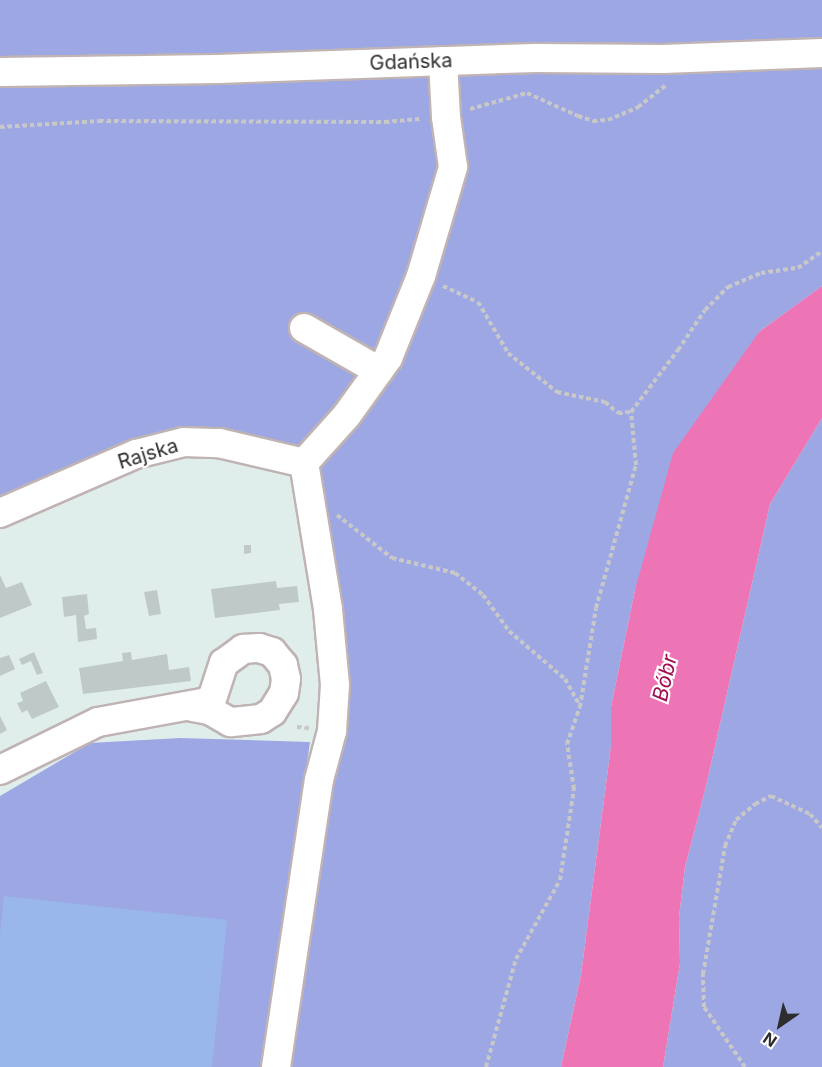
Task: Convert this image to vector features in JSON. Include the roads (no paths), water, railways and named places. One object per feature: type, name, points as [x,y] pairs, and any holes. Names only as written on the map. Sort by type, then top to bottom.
[{"type":"street","name":"Gdańska","points":[[0,72],[206,70],[443,61],[694,58],[822,53]]},
{"type":"street","points":[[276,1067],[319,780],[332,730],[334,696],[328,609],[304,463],[347,415],[388,358],[421,276],[453,167],[446,117],[443,61]]},
{"type":"street","points":[[303,328],[379,371]]},
{"type":"street","name":"Rajska","points":[[0,513],[136,454],[184,442],[219,443],[304,463]]},
{"type":"street","points":[[0,770],[98,722],[192,706]]},
{"type":"water","name":"Bóbr","points":[[822,286],[822,418],[770,504],[705,790],[685,867],[679,917],[680,963],[663,1067],[561,1067],[581,975],[611,746],[611,707],[635,590],[673,453],[759,332]]}]
